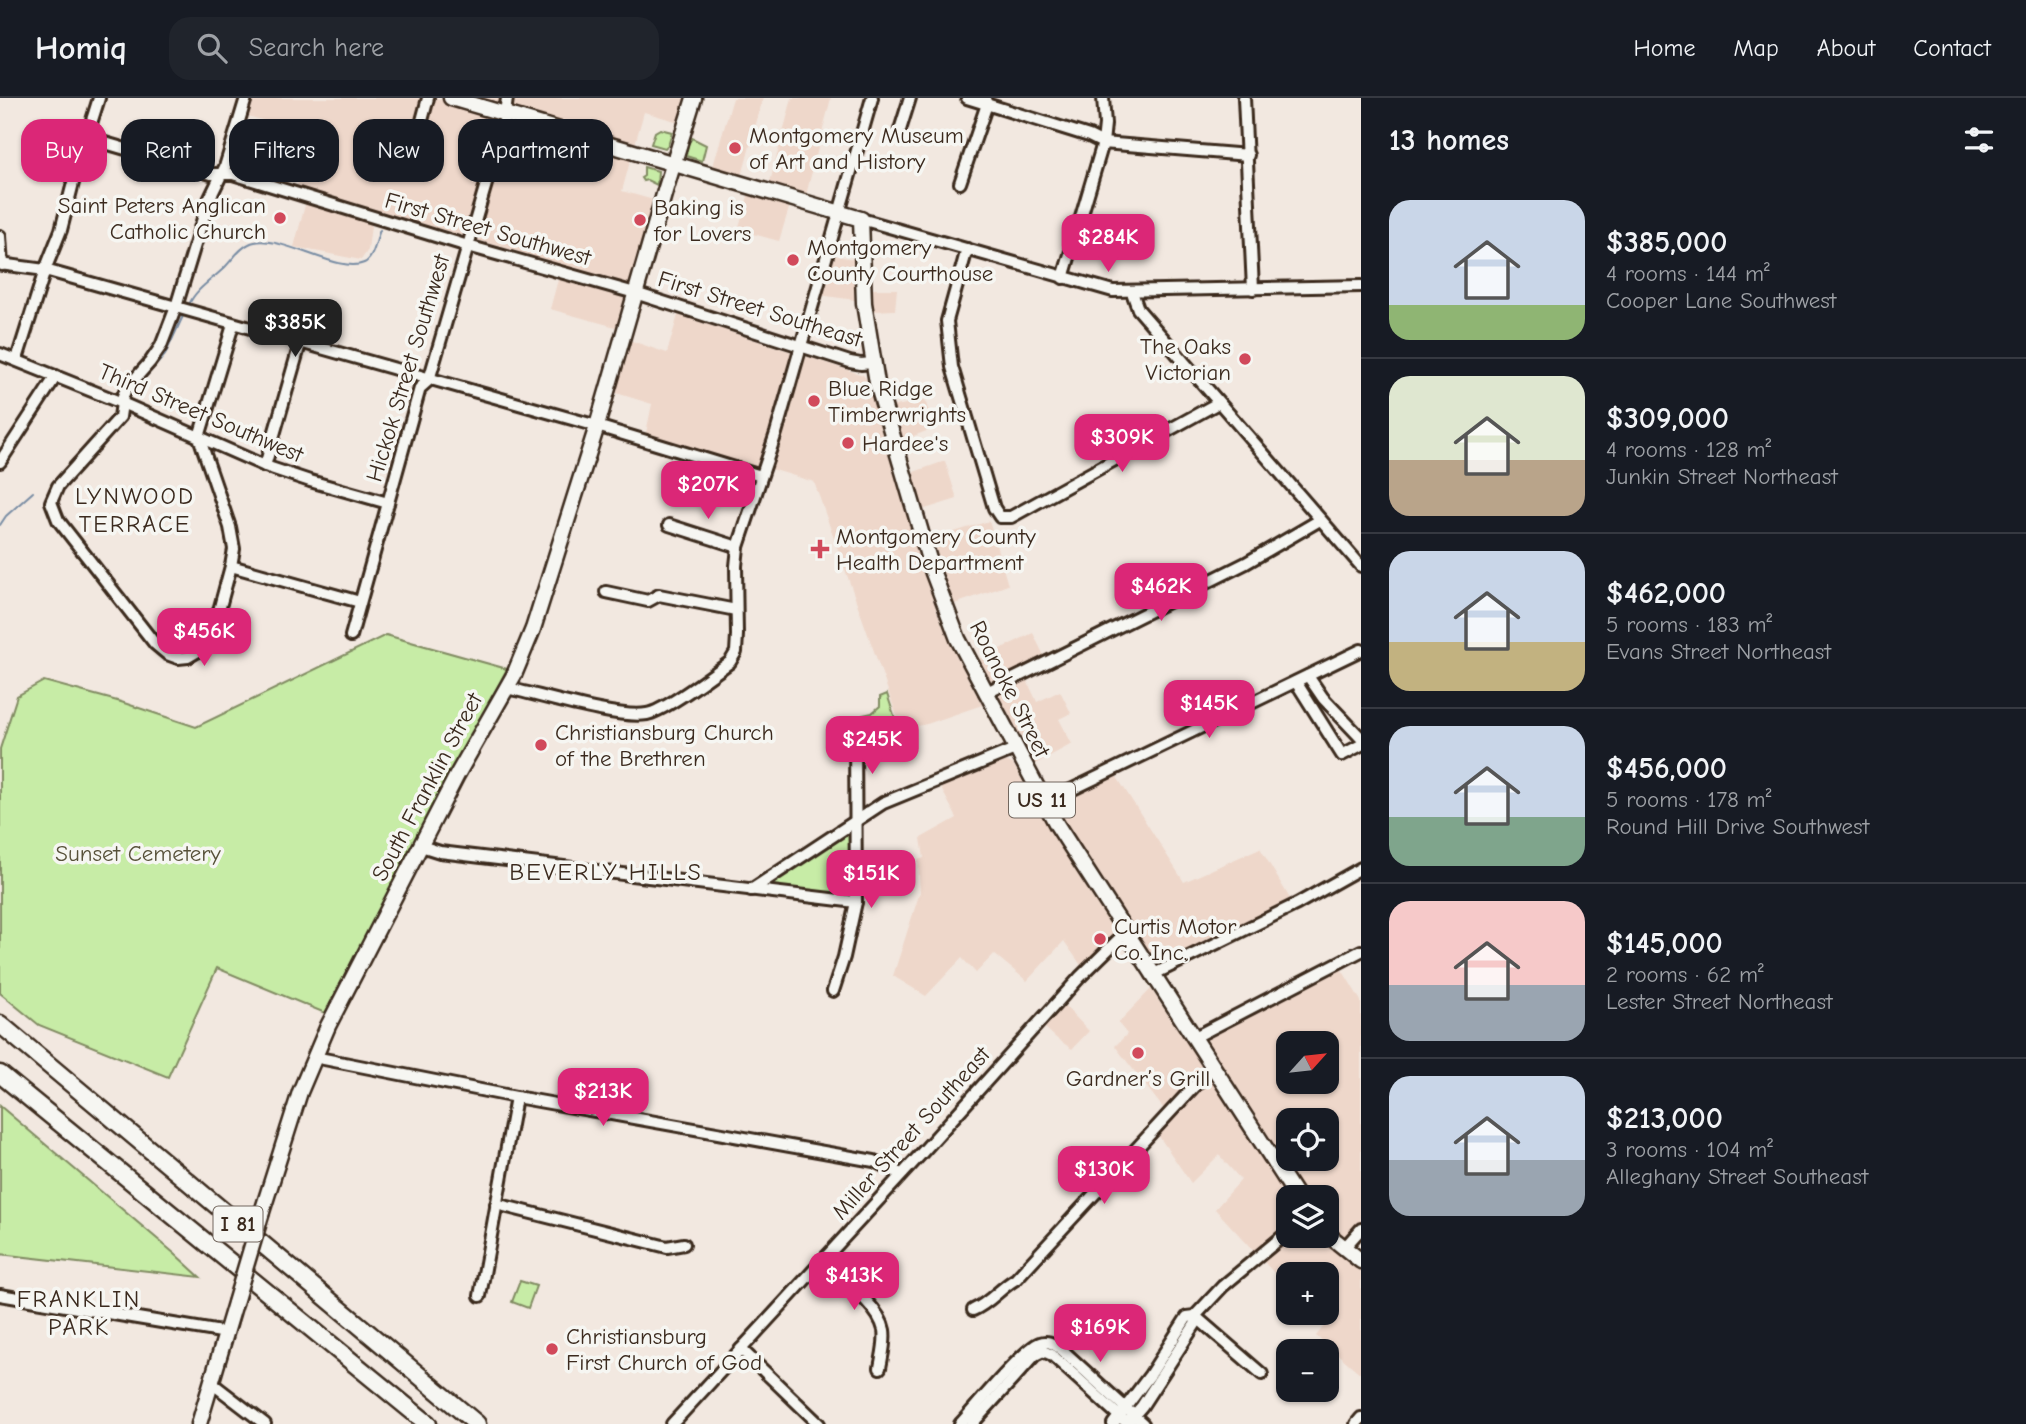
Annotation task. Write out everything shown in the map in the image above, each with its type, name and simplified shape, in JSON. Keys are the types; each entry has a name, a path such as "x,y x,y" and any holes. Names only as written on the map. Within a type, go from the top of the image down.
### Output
{"highway":[{"name":"I 81","path":"0,1024 477,1424"},
{"name":"I 81","path":"0,1074 428,1424"}],"main road":[{"path":"452,98 862,219"},
{"name":"South Franklin Street","path":"199,1424 262,1212 300,1092 314,1057 421,846 507,688 533,629 597,426 694,98"},
{"name":"Roanoke Street","path":"862,219 864,303 872,363 889,429 942,600 961,646 1044,803 1289,1185"},
{"path":"1339,1244 1361,1261"}],"street":[{"path":"93,119 99,98"},
{"path":"240,119 246,98"},
{"path":"422,119 428,98"},
{"name":"Hickok Street Southwest","path":"351,636 420,388 429,380 468,246 507,98"},
{"path":"507,688 624,713 647,714 730,662 736,652 738,547 776,433 872,98"},
{"path":"900,130 909,98"},
{"path":"967,98 986,101 1103,142 1248,155"},
{"path":"1063,278 1103,142 1103,98"},
{"path":"1244,98 1252,289"},
{"path":"960,183 986,101"},
{"name":"First Street Southwest","path":"107,144 211,174 229,174"},
{"path":"229,153 208,202 176,307 160,345 150,362 127,389 120,417 58,486 51,502 58,520 155,644 167,654 178,657 198,653 209,642 234,549 230,527 199,437 233,325"},
{"path":"16,359 61,230 74,182"},
{"name":"First Street Southwest","path":"259,182 468,246 635,293"},
{"path":"862,219 1113,291 1361,286"},
{"path":"0,236 1,264 46,270 597,426 761,477"},
{"path":"967,249 947,321 952,366 994,508 1000,517 1011,517 1218,403"},
{"path":"1132,292 1138,309 1361,566"},
{"name":"First Street Southeast","path":"635,293 860,365 872,363"},
{"path":"265,466 300,344"},
{"name":"Third Street Southwest","path":"0,354 122,403 265,466 388,503"},
{"path":"0,462 56,376"},
{"path":"985,694 1246,563 1320,520"},
{"path":"669,526 738,547"},
{"path":"231,566 360,602"},
{"path":"606,592 648,601 659,595 736,610"},
{"path":"1044,803 1361,650"},
{"path":"1308,676 1323,698 1361,738"},
{"path":"1296,682 1342,755 1361,745"},
{"path":"833,991 844,957 856,902 855,732"},
{"path":"751,890 901,793 1015,750"},
{"path":"421,846 440,852 856,902"},
{"path":"1152,975 1297,904 1361,868"},
{"name":"Miller Street Southeast","path":"672,1424 1080,977 1125,933"},
{"path":"1194,1038 1361,951"},
{"path":"314,1057 516,1097 874,1161 901,1174"},
{"path":"973,1310 1016,1279 1212,1067"},
{"path":"480,1296 516,1097"},
{"path":"496,1204 667,1247 684,1244"},
{"path":"1344,1248 1361,1230"},
{"path":"1125,1419 1187,1317 1195,1316 1205,1302 1276,1242"},
{"path":"822,1261 869,1304 879,1318 884,1330 880,1368"},
{"path":"0,1295 227,1333"},
{"path":"1195,1316 1262,1374"},
{"path":"1042,1347 1125,1419 1143,1424"},
{"path":"960,1424 1022,1357 1042,1347"},
{"path":"972,1424 1042,1347"},
{"path":"741,1349 819,1424"},
{"path":"213,1384 265,1424"},
{"path":"1356,1424 1361,1418"}],"shaded area":[{"path":"251,98 435,98 498,119 458,119 458,182 613,182 613,153 631,158 622,191 657,201 619,328 550,309 562,265 376,210 368,250 361,260 294,247 309,190 297,186 298,182 339,182 339,119 259,119 248,116 253,99"},
{"path":"475,98 687,98 679,122 644,112 635,144 613,138 613,119 548,119 518,110 516,112"},
{"path":"733,98 763,98 743,172 739,175 713,166"},
{"path":"792,98 831,98 806,195 769,186"},
{"path":"749,193 790,205 779,241 738,230"},
{"path":"831,255 854,259 855,300 819,295"},
{"path":"871,289 897,289 895,310 873,311"},
{"path":"678,315 793,354 774,426 758,470 645,438 652,404 613,392 629,340 667,353"},
{"path":"808,357 863,375 869,382 878,420 936,609 953,650 982,705 927,724 898,730 898,719 814,482 768,468 803,358"},
{"path":"925,400 934,428 901,441 891,407"},
{"path":"945,461 957,499 922,510 911,473"},
{"path":"989,521 1008,585 952,605 932,539"},
{"path":"1033,633 1045,658 1022,670 1037,702 1060,691 1071,713 1059,719 1072,744 1033,765 977,660"},
{"path":"1005,761 1013,764 1113,933 1083,968 1064,941 1027,981 994,954 976,973 962,958 926,996 893,976 920,892 918,860 924,858 921,838 957,818 938,783"},
{"path":"1115,774 1184,882 1260,848 1292,902 1164,963 1156,963 1057,809 1060,801"},
{"path":"1341,968 1361,1001 1361,1222 1345,1238 1339,1233 1339,1185 1298,1185 1289,1171 1339,1171 1339,1108 1276,1108 1276,1151 1206,1044 1209,1035"},
{"path":"1151,989 1280,1185 1276,1185 1276,1248 1333,1248 1361,1271 1361,1374 1339,1355 1339,1339 1320,1339 1316,1336 1323,1325 1339,1325 1339,1262 1276,1262 1276,1275 1215,1209 1241,1180 1219,1155 1191,1183 1156,1132 1170,1117 1115,1046 1127,1034 1118,1023"},
{"path":"1062,1003 1089,1031 1072,1049 1042,1025"}],"green space":[{"path":"660,129 672,132 665,148 651,144 655,132"},
{"path":"692,138 706,145 702,161 686,156"},
{"path":"644,167 658,171 657,185 643,181 641,178 644,176"},
{"name":"Sunset Cemetery","path":"386,635 507,669 325,1013 217,968 168,1077 39,1025 0,993 0,749 17,696 44,681 121,702 196,727"},
{"path":"887,694 897,719 897,727 878,726 863,720 863,715 872,713 880,706 880,697"},
{"path":"850,831 853,834 854,888 850,897 767,887"},
{"path":"0,1106 175,1254 200,1277 0,1254"},
{"path":"520,1281 536,1286 528,1308 512,1302"}],"waterway":[{"path":"189,305 199,290 249,244 260,241 274,243 323,259 353,265 367,261 380,230"},
{"path":"143,380 165,355 183,316"},
{"path":"132,391 138,385"},
{"path":"0,525 6,516 33,492"}],"place":[{"name":"Montgomery Museum of Art and History","path":"735,148"},
{"name":"Saint Peters Anglican Catholic Church","path":"280,218"},
{"name":"Baking is for Lovers","path":"640,220"},
{"name":"Montgomery County Courthouse","path":"793,260"},
{"name":"The Oaks Victorian","path":"1245,359"},
{"name":"Blue Ridge Timberwrights","path":"814,401"},
{"name":"Hardee's","path":"848,443"},
{"name":"Montgomery County Health Department","path":"820,549"},
{"name":"Christiansburg Church of the Brethren","path":"541,745"},
{"name":"Curtis Motor Co. Inc.","path":"1100,939"},
{"name":"Gardner’s Grill","path":"1138,1053"},
{"name":"Christiansburg First Church of God","path":"552,1349"}],"district":[{"name":"LYNWOOD TERRACE","path":"135,510"},
{"name":"BEVERLY HILLS","path":"606,872"},
{"name":"FRANKLIN PARK","path":"79,1313"}]}
